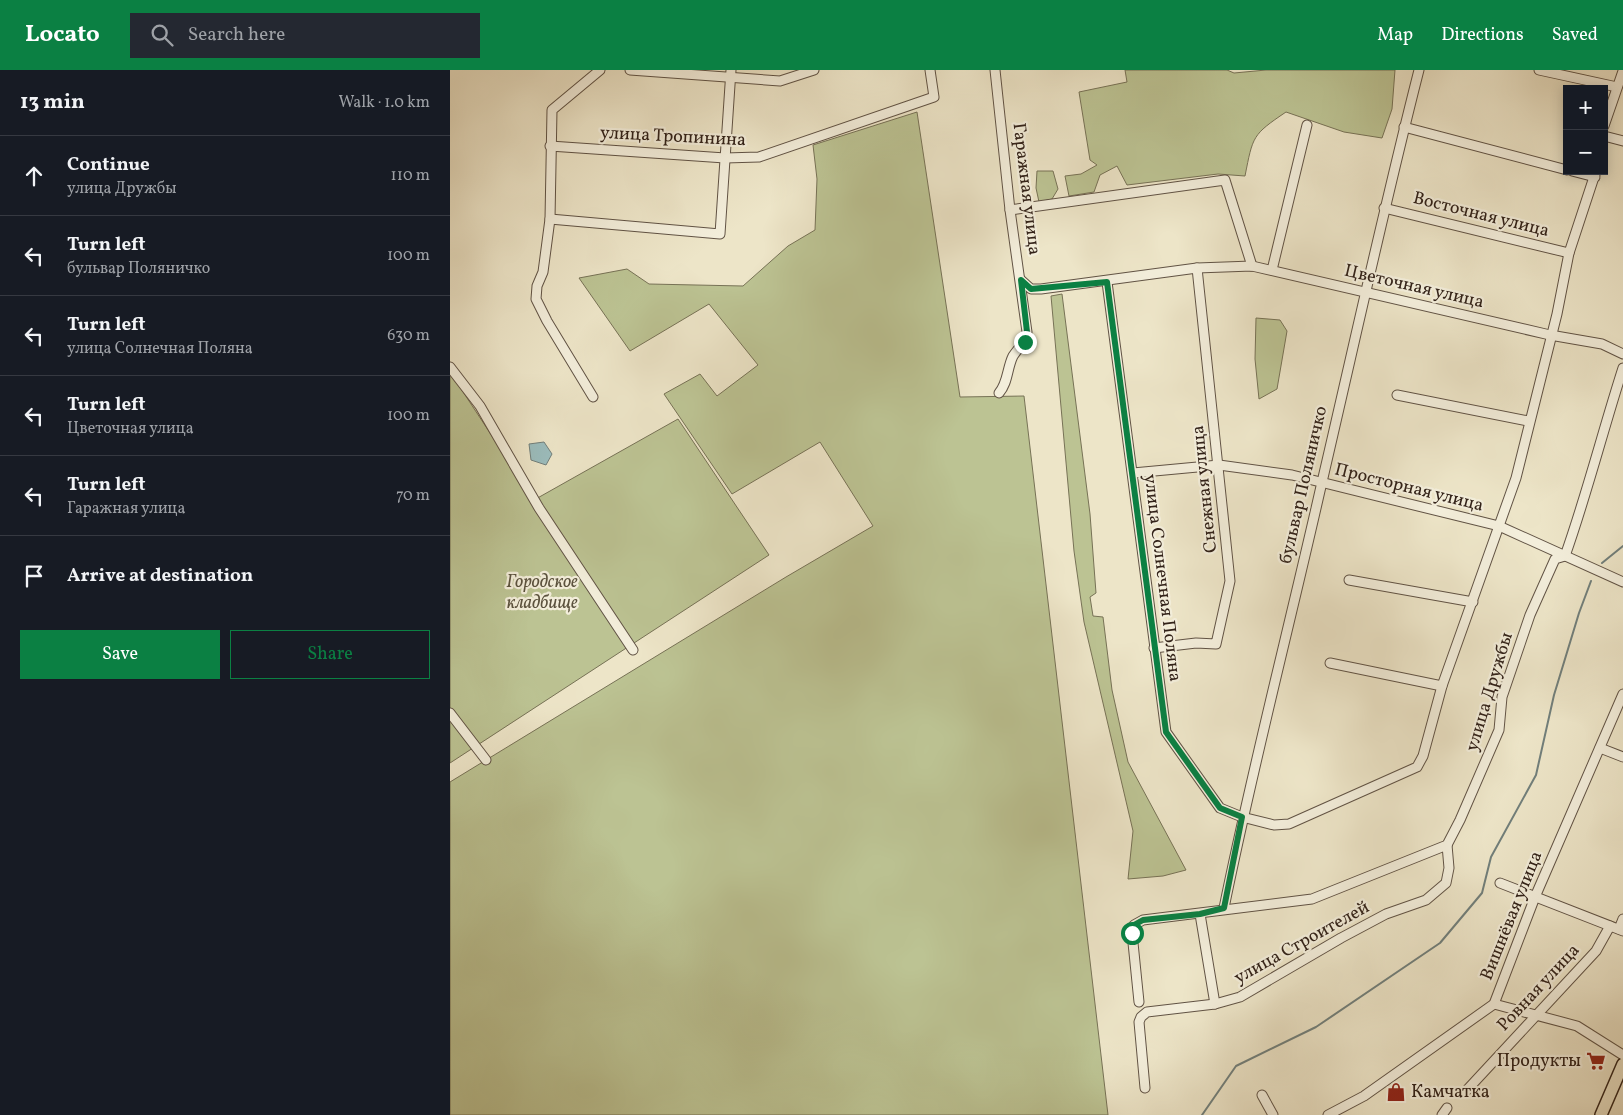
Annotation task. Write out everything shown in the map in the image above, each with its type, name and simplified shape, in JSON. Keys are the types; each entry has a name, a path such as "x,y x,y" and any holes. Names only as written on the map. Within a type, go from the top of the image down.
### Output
{"main road":[{"path":"1601,1115 1623,1064"}],"street":[{"path":"593,397 536,299 537,286 544,272 550,219 552,110 600,70"},
{"path":"630,70 730,74 780,81 814,70"},
{"name":"улица Тропинина","path":"550,146 725,158 759,157 934,97 930,70"},
{"name":"Гаражная улица","path":"996,70 1010,210 1027,332 1025,342 1013,356 1003,388 999,393"},
{"name":"бульвар Поляничко","path":"1224,908 1242,817 1322,483 1384,208 1419,70"},
{"path":"1539,70 1617,88"},
{"path":"1608,114 1623,71"},
{"path":"550,219 720,234 730,74"},
{"path":"1272,270 1307,125"},
{"path":"1404,127 1563,169"},
{"path":"1608,137 1623,141"},
{"name":"Восточная улица","path":"1242,817 1274,825 1289,824 1417,767 1423,756 1442,686 1516,478 1569,253 1595,175"},
{"path":"1010,210 1225,180 1252,266"},
{"name":"Восточная улица","path":"1384,208 1569,253"},
{"name":"Цветочная улица","path":"1021,280 1031,289 1107,282 1197,268 1252,266 1550,335 1602,344 1623,354"},
{"name":"Снежная улица","path":"1154,648 1196,643 1216,644 1230,581 1197,268"},
{"name":"улица Солнечная Поляна","path":"1107,282 1166,732 1220,808 1242,817"},
{"path":"450,366 480,406 539,508 633,650"},
{"name":"улица Дружбы","path":"1447,845 1460,820 1499,730 1502,697 1530,616 1555,559 1564,556 1583,504 1604,427 1623,368"},
{"path":"1397,395 1528,421"},
{"name":"Просторная улица","path":"1133,473 1219,465 1292,475 1499,526 1623,582"},
{"path":"1349,580 1473,602"},
{"path":"1330,663 1442,686"},
{"name":"Вишнёвая улица","path":"1328,1115 1364,1096 1494,1004 1535,897 1623,694"},
{"path":"450,713 486,760"},
{"path":"1600,748 1623,757"},
{"path":"1139,1002 1132,933 1134,925 1143,920 1200,914 1224,908 1312,899 1447,845"},
{"name":"улица Строителей","path":"1145,1088 1139,1022 1141,1016 1147,1012 1215,1004 1240,997 1386,914 1426,900 1446,883 1449,868 1447,845"},
{"path":"1500,883 1617,929"},
{"path":"1200,914 1215,1004"},
{"name":"Ровная улица","path":"1466,1091 1617,929 1623,919"},
{"path":"1494,1004 1577,1026 1623,1055"},
{"path":"1262,1095 1273,1115"}],"green space":[{"path":"1125,70 1227,70 1234,73 1266,70 1395,70 1392,109 1382,138 1344,132 1286,112 1266,126 1256,138 1250,152 1245,176 1218,174 1127,185 1117,166 1100,175 1094,192 1069,196 1065,176 1081,174 1097,165 1090,160 1079,92 1127,82"},
{"path":"917,112 960,397 1024,396 1108,1115 450,1115 450,782 873,526 820,442 732,494 664,394 700,374 717,396 758,365 709,304 630,351 579,278 627,269 649,284 743,286 788,246 815,230 817,179 813,145"},
{"path":"1037,171 1053,171 1058,189 1052,199 1039,202 1036,188"},
{"path":"1062,294 1090,514 1096,593 1090,597 1093,616 1103,617 1112,690 1128,762 1186,870 1163,876 1128,879 1133,831 1084,622 1074,551 1051,296"},
{"path":"1256,318 1280,320 1287,331 1277,389 1259,399 1255,359"},
{"name":"Городское кладбище","path":"450,372 534,500 678,419 769,555 450,763"}],"water":[{"path":"544,442 552,454 546,465 531,460 529,444"}],"waterway":[{"path":"1602,563 1623,546"},
{"path":"1202,1115 1236,1066 1316,1027 1440,943 1482,893 1491,857 1536,775 1554,695 1579,613 1591,581"}],"place":[{"name":"Продукты","path":"1596,1061"},
{"name":"Камчатка","path":"1396,1092"}],"route":[{"path":"1025,342 1027,332 1021,280 1031,289 1107,282 1166,732 1220,808 1242,817 1224,908 1200,914 1143,920 1134,925 1132,933"}]}
